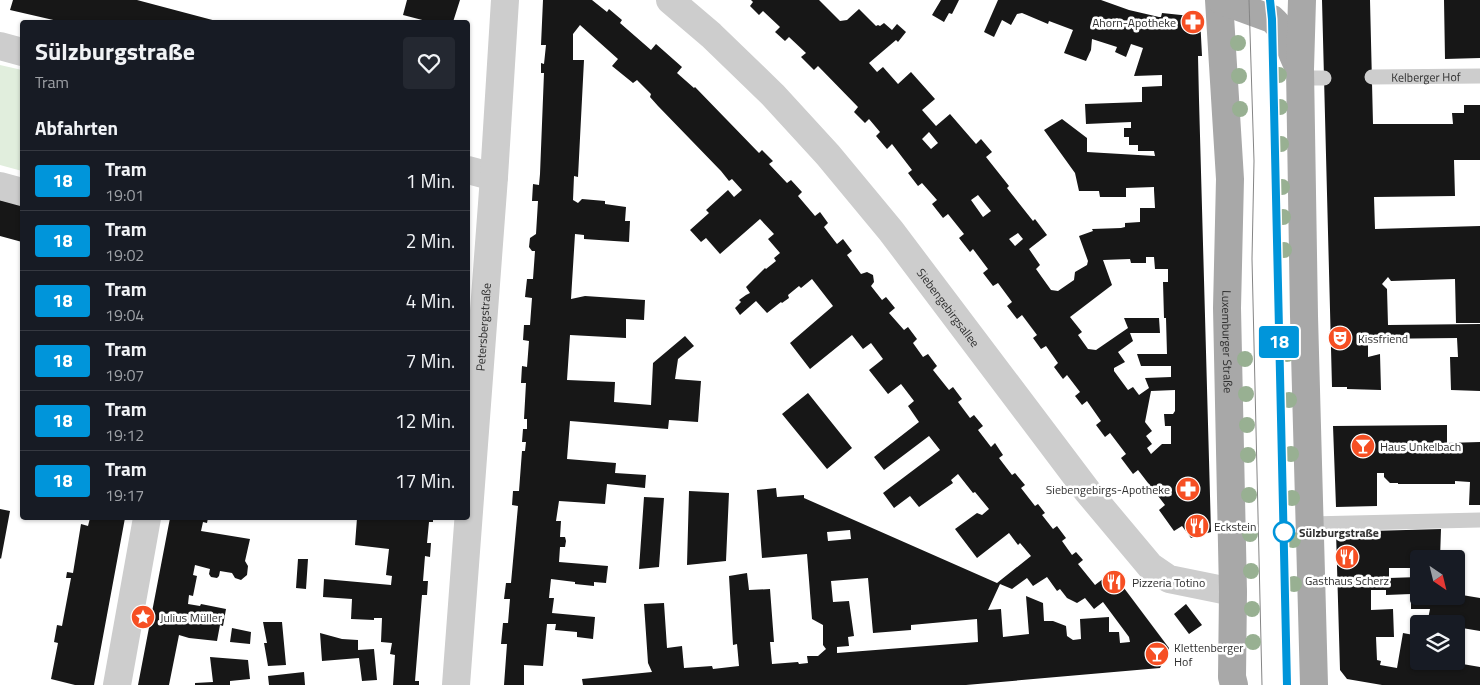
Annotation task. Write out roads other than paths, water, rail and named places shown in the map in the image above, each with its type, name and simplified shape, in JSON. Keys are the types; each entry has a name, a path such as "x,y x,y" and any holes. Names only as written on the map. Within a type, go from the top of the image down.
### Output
{"main road":[{"path":"1220,0 1272,19 1286,35 1291,53 1308,75"},
{"name":"Luxemburger Straße","path":"1220,0 1230,179 1227,308 1233,592 1232,677 1234,685"},
{"path":"1302,0 1308,75 1304,316 1314,685"}],"street":[{"name":"Petersbergstraße","path":"470,498 494,177 504,0"},
{"name":"Siebengebirgsallee","path":"670,0 773,95 828,155 902,246 1088,492 1150,566 1169,579 1233,592"},
{"path":"0,46 20,51"},
{"path":"470,171 494,177"},
{"path":"0,186 20,191"},
{"path":"117,685 147,520"},
{"name":"Petersbergstraße","path":"456,685 468,520"}],"lane":[{"name":"Kelberger Hof","path":"1372,77 1480,76"},
{"path":"1310,524 1480,520"}],"tram line":[{"path":"1249,0 1254,161 1252,259 1262,685"},
{"path":"1270,0 1272,19 1287,685"},
{"name":"18","path":"1270,0 1272,19 1287,685"}],"place":[{"name":"Ahorn-Apotheke","path":"1193,22"},
{"name":"Kissfriend","path":"1340,338"},
{"name":"Haus Unkelbach","path":"1363,446"},
{"name":"Siebengebirgs-Apotheke","path":"1188,489"},
{"name":"Eckstein","path":"1197,526"},
{"name":"Sülzburgstraße","path":"1284,532"},
{"name":"Gasthaus Scherz","path":"1347,557"},
{"name":"Pizzeria Totino","path":"1114,582"},
{"name":"Julius Müller","path":"143,617"},
{"name":"Klettenberger Hof","path":"1157,654"}]}
